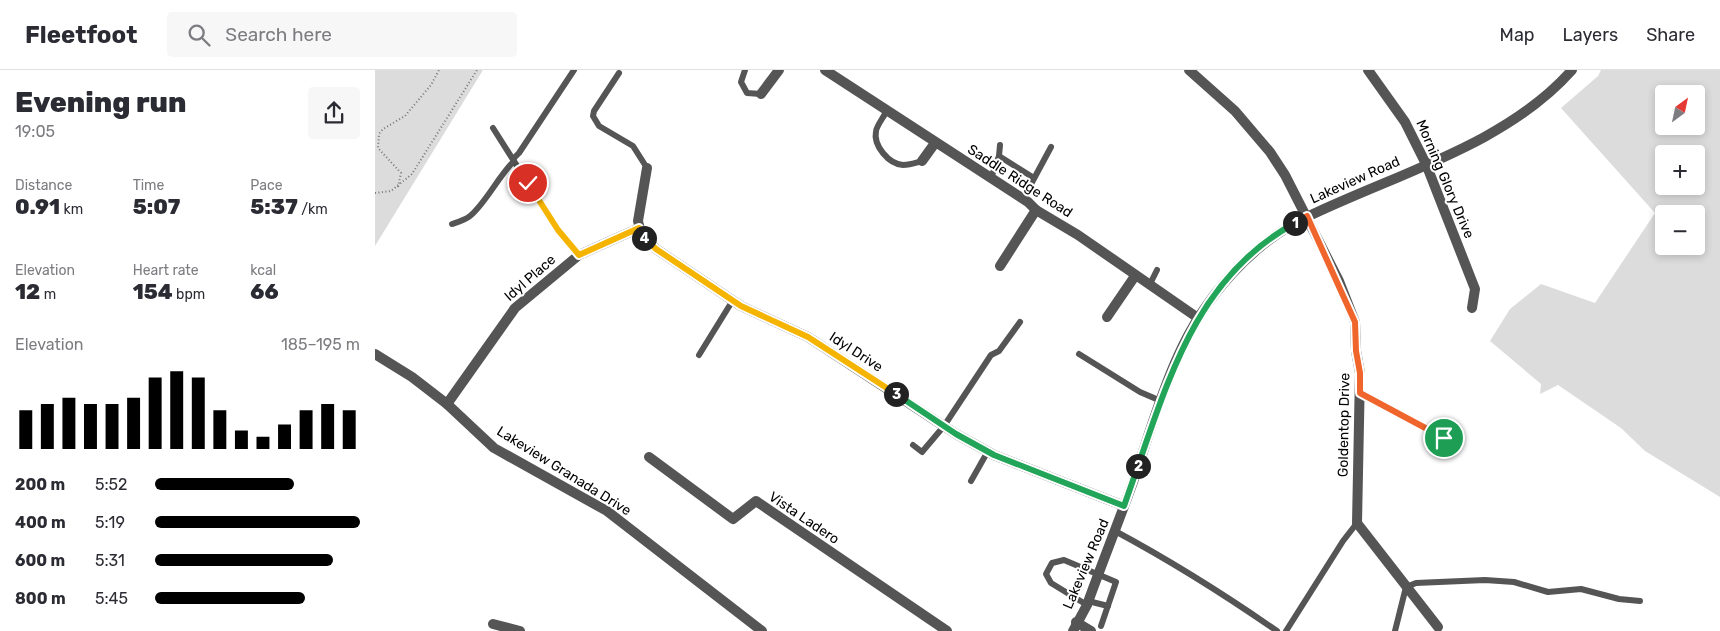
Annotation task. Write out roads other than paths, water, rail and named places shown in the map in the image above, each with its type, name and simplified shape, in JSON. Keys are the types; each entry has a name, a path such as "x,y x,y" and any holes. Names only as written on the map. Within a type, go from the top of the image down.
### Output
{"street":[{"path":"761,94 779,70"},
{"name":"Saddle Ridge Road","path":"825,70 1023,199 1036,210 1078,235 1149,286 1198,318"},
{"name":"Goldentop Drive","path":"1189,70 1235,111 1270,152 1307,216 1355,322 1356,351 1360,373 1357,523"},
{"name":"Morning Glory Drive","path":"1368,70 1405,122 1426,164 1475,289 1472,308"},
{"name":"Lakeview Road","path":"1074,626 1088,603 1177,356 1198,318 1241,265 1276,234 1307,216 1480,139 1522,113 1562,82 1572,70"},
{"path":"922,161 935,143"},
{"path":"639,228 638,213 647,168"},
{"path":"1000,266 1036,210"},
{"name":"Idyl Place","path":"447,404 515,308 579,255 639,228"},
{"name":"Idyl Drive","path":"639,228 645,239 656,249 733,300 808,337 944,426 988,451 1124,506"},
{"path":"1107,317 1135,276"},
{"name":"Lakeview Granada Drive","path":"375,354 412,377 447,404 495,448 607,511 762,631"},
{"name":"Vista Ladero","path":"649,457 733,519 756,501 947,631"},
{"path":"1357,523 1438,627"},
{"path":"493,624 520,631"},
{"path":"1074,626 1091,631"}],"lane":[{"path":"452,224 469,217 475,211 501,174 519,153 574,70"},
{"path":"745,70 741,82 747,93 761,94"},
{"path":"619,73 594,111 593,116 599,126 633,146 647,168"},
{"path":"887,110 876,132 877,144 887,158 900,165 913,165 922,161"},
{"path":"493,128 548,215 579,255"},
{"path":"991,178 999,156 1000,145"},
{"path":"1023,199 1051,148"},
{"path":"999,156 1034,178"},
{"path":"1149,286 1157,270"},
{"path":"699,355 733,300"},
{"path":"913,445 921,452 944,426 991,355 999,351 1020,322"},
{"path":"1079,354 1139,392 1161,401"},
{"path":"1360,393 1444,438"},
{"path":"971,481 988,451"},
{"path":"1286,631 1343,541 1357,523"},
{"path":"1115,531 1197,579 1277,631"},
{"path":"1101,626 1108,606 1116,582 1064,560 1052,563 1046,574 1051,583 1088,603 1108,606"},
{"path":"1395,631 1407,587 1435,581 1485,580 1515,582 1549,592 1581,589 1619,599 1639,601"}]}
